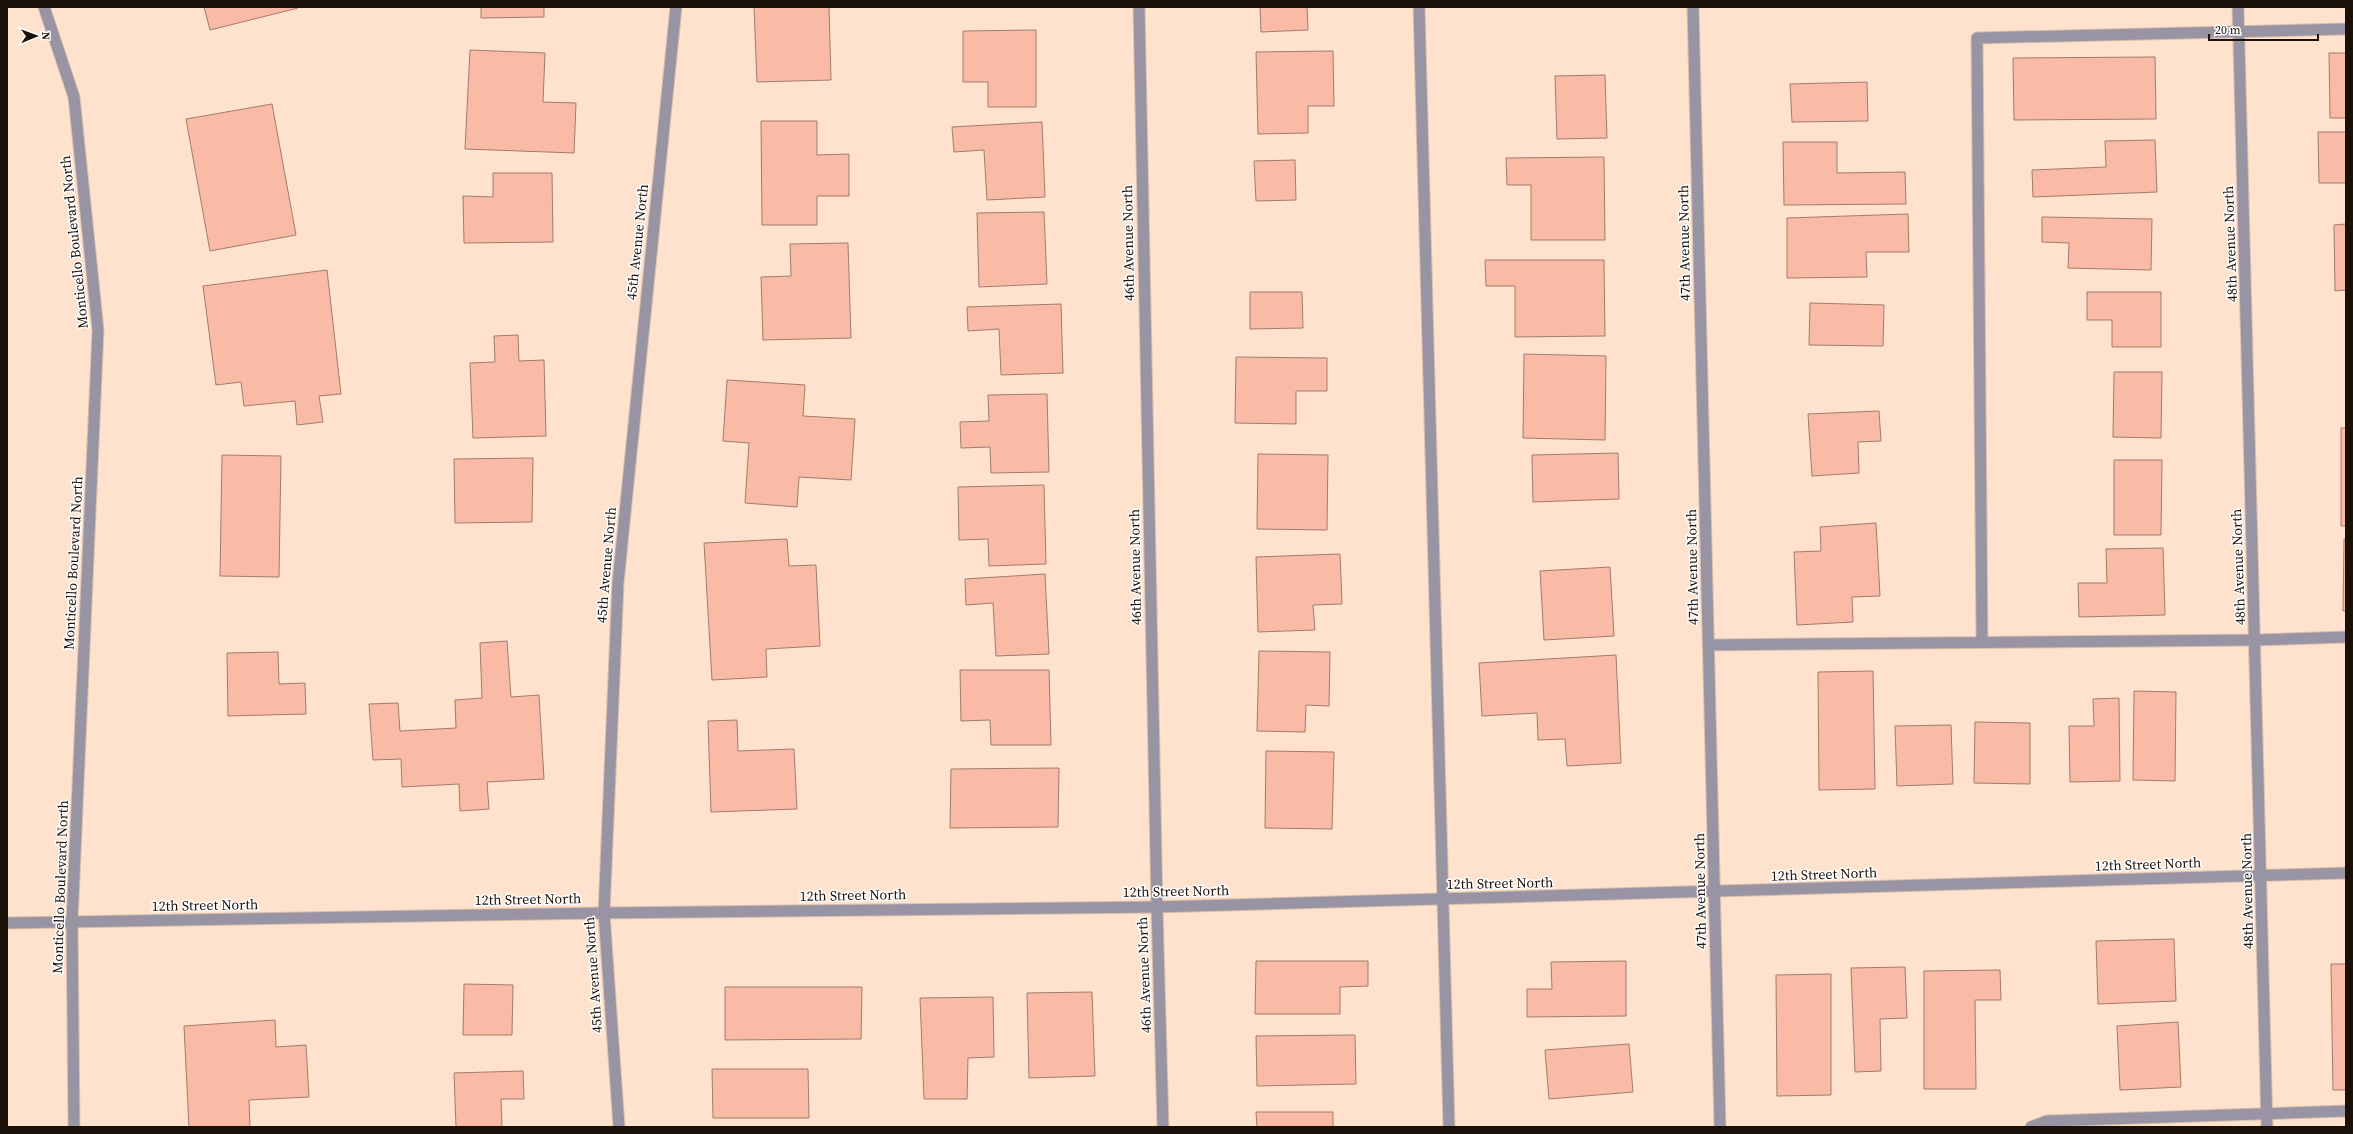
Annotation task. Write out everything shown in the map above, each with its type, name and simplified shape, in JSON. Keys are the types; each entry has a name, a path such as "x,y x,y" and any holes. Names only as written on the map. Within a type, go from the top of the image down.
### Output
{"street":[{"name":"Monticello Boulevard North","path":"44,7 74,97 98,330 72,922 74,1127"},
{"name":"45th Avenue North","path":"619,1127 604,913 618,583 676,7"},
{"name":"46th Avenue North","path":"1139,7 1157,907 1163,1127"},
{"path":"1419,7 1449,1127"},
{"name":"47th Avenue North","path":"1693,7 1716,892 1720,1127"},
{"name":"48th Avenue North","path":"2238,7 2262,875 2267,1127"},
{"path":"1982,642 1977,38 2346,29"},
{"path":"1709,645 2255,640 2346,637"},
{"name":"12th Street North","path":"7,923 604,913 1157,907 2346,873"},
{"path":"2031,1127 2047,1121 2346,1111"}],"building":[{"path":"204,7 298,7 298,8 210,30"},
{"path":"481,7 544,7 544,17 481,18"},
{"path":"754,7 829,7 831,80 757,82"},
{"path":"1260,7 1307,7 1308,30 1261,32"},
{"path":"1036,30 1036,107 988,107 988,82 963,82 963,31"},
{"path":"470,50 545,53 543,102 576,103 574,153 465,149"},
{"path":"1333,51 1334,106 1308,106 1308,133 1258,134 1256,52"},
{"path":"2329,53 2346,53 2346,118 2330,118"},
{"path":"2155,57 2156,119 2014,120 2013,58"},
{"path":"1605,75 1607,138 1557,139 1555,76"},
{"path":"1867,82 1868,121 1792,122 1790,84"},
{"path":"272,104 296,235 210,251 186,119"},
{"path":"761,121 817,121 817,155 849,154 849,196 817,196 817,225 762,225"},
{"path":"1042,122 1045,197 987,200 984,150 954,152 952,127"},
{"path":"2318,132 2346,132 2346,183 2319,183"},
{"path":"2155,140 2157,192 2033,197 2032,170 2106,167 2105,141"},
{"path":"1783,142 1837,142 1837,173 1905,172 1906,204 1784,205"},
{"path":"1604,157 1605,240 1531,240 1531,185 1507,185 1506,158"},
{"path":"1295,160 1296,200 1256,201 1254,161"},
{"path":"493,173 552,173 553,242 464,243 463,196 493,197"},
{"path":"1044,212 1047,284 979,287 977,213"},
{"path":"1908,214 1909,252 1866,252 1867,277 1787,278 1787,218"},
{"path":"2042,217 2152,219 2151,270 2068,268 2069,243 2042,242"},
{"path":"2346,224 2346,290 2335,291 2334,225"},
{"path":"848,243 851,338 763,340 761,277 791,276 790,244"},
{"path":"1485,260 1604,260 1605,336 1515,337 1515,286 1486,286"},
{"path":"327,270 341,394 319,396 323,422 297,425 295,401 244,406 241,382 216,385 203,286"},
{"path":"1250,292 1302,292 1303,328 1250,329"},
{"path":"2087,292 2161,292 2161,347 2112,347 2112,320 2087,320"},
{"path":"1810,303 1884,305 1883,346 1809,345"},
{"path":"1061,304 1063,373 1001,375 999,329 968,331 967,307"},
{"path":"518,335 519,361 544,360 546,436 473,438 470,363 495,362 494,336"},
{"path":"1524,354 1606,356 1605,440 1523,438"},
{"path":"1236,357 1327,358 1327,391 1296,391 1296,424 1235,423"},
{"path":"2114,372 2162,372 2161,438 2113,437"},
{"path":"727,380 805,385 803,416 855,419 851,480 799,477 797,507 745,503 749,443 723,441"},
{"path":"1047,394 1049,472 991,473 990,447 961,448 960,422 989,421 988,395"},
{"path":"1879,411 1881,441 1858,442 1859,473 1812,476 1808,414"},
{"path":"2341,428 2346,428 2346,526 2341,526"},
{"path":"1618,453 1619,499 1533,502 1532,455"},
{"path":"1258,454 1328,455 1327,530 1257,529"},
{"path":"222,455 281,456 279,577 220,576"},
{"path":"533,458 532,522 455,523 454,459"},
{"path":"2114,460 2162,460 2161,535 2114,535"},
{"path":"1044,485 1046,564 989,566 988,539 959,540 958,487"},
{"path":"1876,523 1880,596 1852,597 1853,622 1797,625 1794,552 1821,551 1820,527"},
{"path":"787,539 789,566 816,565 820,646 766,649 767,677 712,680 704,543"},
{"path":"2344,539 2346,539 2346,611 2343,611"},
{"path":"2163,548 2165,615 2079,617 2078,583 2107,583 2106,549"},
{"path":"1340,554 1342,604 1313,605 1315,630 1258,632 1256,557"},
{"path":"1610,567 1614,636 1544,640 1540,571"},
{"path":"1045,574 1049,654 996,656 993,603 966,605 965,579"},
{"path":"507,641 511,697 539,695 544,779 487,782 489,809 460,811 459,784 402,787 401,759 373,760 369,704 398,703 400,731 456,728 455,700 482,698 480,643"},
{"path":"1259,651 1330,652 1329,706 1306,705 1305,732 1257,731"},
{"path":"278,652 279,684 305,683 306,714 228,716 227,653"},
{"path":"1616,655 1621,763 1567,766 1565,739 1538,740 1537,713 1482,716 1479,663"},
{"path":"960,670 1049,670 1051,745 991,745 990,720 961,721"},
{"path":"1873,671 1875,789 1819,790 1818,672"},
{"path":"2134,691 2176,692 2175,781 2133,780"},
{"path":"2119,698 2120,781 2070,782 2069,726 2094,726 2093,699"},
{"path":"737,720 738,751 794,749 797,809 711,812 708,721"},
{"path":"1975,722 2030,723 2030,784 1974,783"},
{"path":"1951,725 1953,784 1897,786 1895,726"},
{"path":"1266,751 1334,752 1332,829 1265,828"},
{"path":"1059,768 1058,827 950,828 951,769"},
{"path":"2174,939 2176,1001 2098,1004 2096,941"},
{"path":"1256,961 1368,961 1368,986 1340,987 1340,1014 1255,1014"},
{"path":"1626,961 1626,1016 1527,1017 1527,989 1552,989 1551,962"},
{"path":"2331,964 2346,964 2346,1090 2333,1090"},
{"path":"1905,967 1907,1018 1880,1019 1881,1071 1855,1072 1851,968"},
{"path":"2000,970 2001,1000 1975,1000 1976,1089 1924,1089 1924,971"},
{"path":"1831,974 1831,1095 1777,1096 1776,975"},
{"path":"464,984 513,985 512,1035 463,1035"},
{"path":"725,987 862,987 861,1039 725,1040"},
{"path":"1092,992 1095,1076 1029,1078 1027,993"},
{"path":"993,997 994,1057 968,1058 967,1099 924,1099 920,998"},
{"path":"275,1020 276,1047 306,1045 309,1097 249,1100 250,1127 189,1127 184,1026"},
{"path":"2178,1022 2181,1087 2120,1090 2117,1026"},
{"path":"1355,1035 1356,1084 1257,1086 1256,1036"},
{"path":"1629,1044 1633,1092 1549,1099 1545,1050"},
{"path":"712,1069 808,1069 809,1118 713,1118"},
{"path":"523,1071 524,1099 501,1099 502,1127 456,1127 454,1073"},
{"path":"1256,1112 1333,1112 1333,1127 1257,1127"}]}
